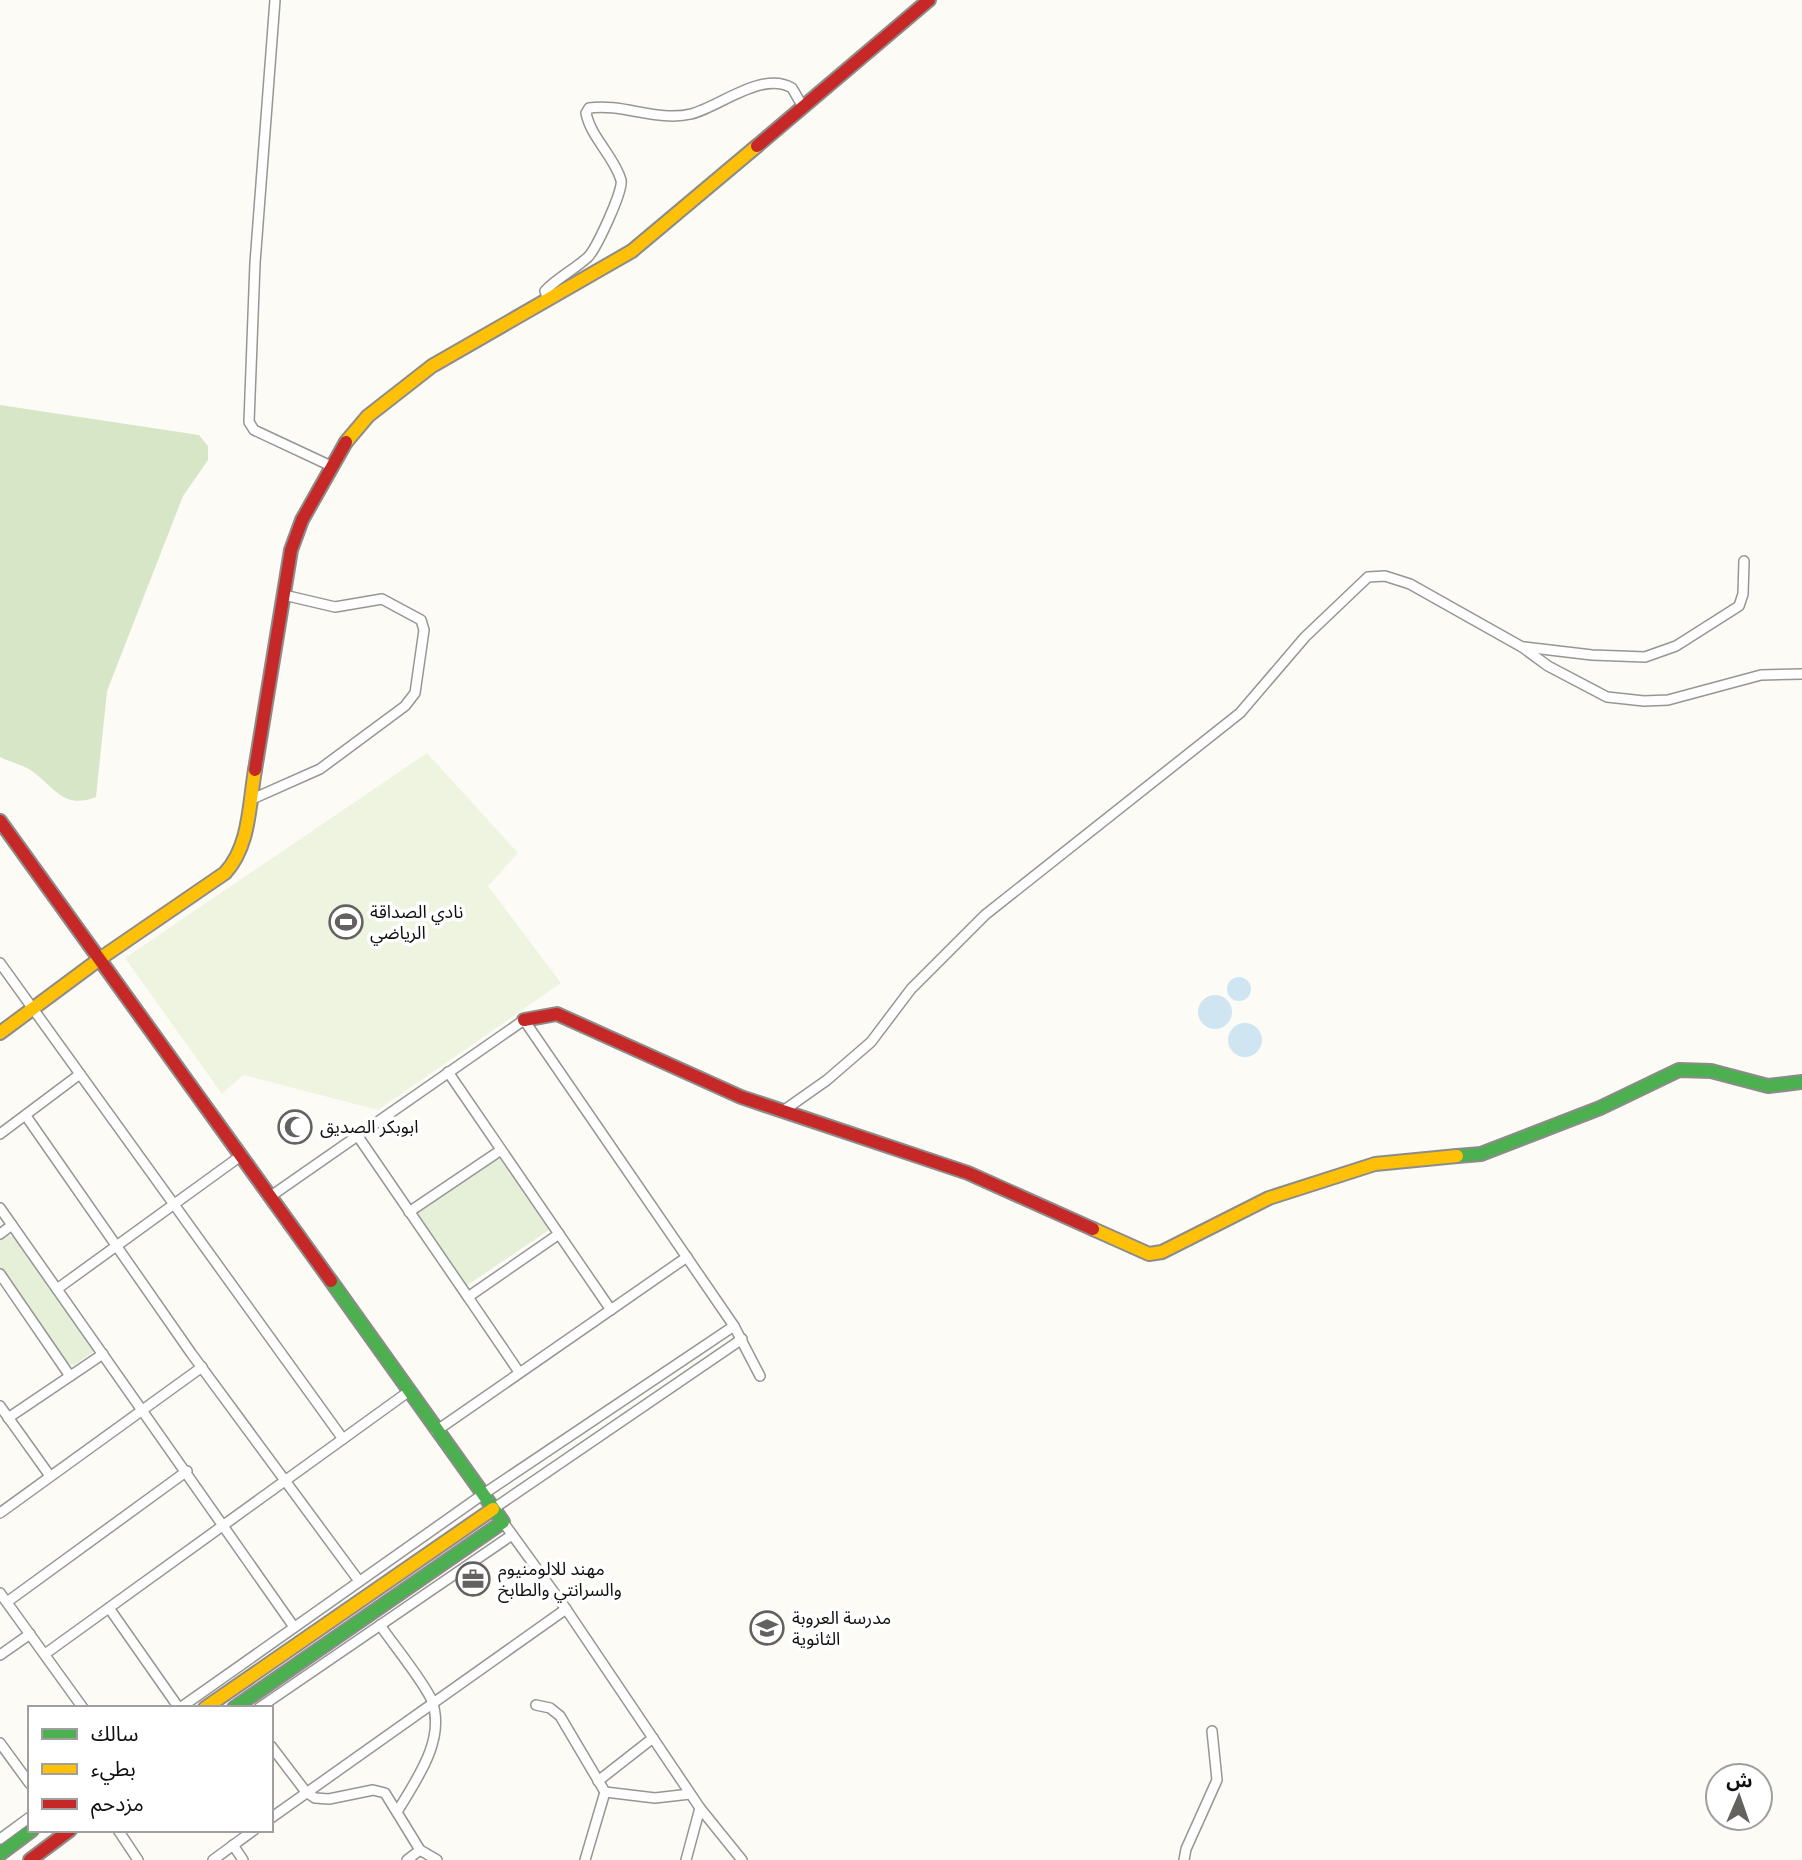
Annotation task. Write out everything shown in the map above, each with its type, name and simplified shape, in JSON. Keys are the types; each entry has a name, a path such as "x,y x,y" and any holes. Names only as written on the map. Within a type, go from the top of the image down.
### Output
{"street":[{"path":"275,0 255,263 249,422 254,430 331,466"},
{"path":"0,1033 101,958 225,873 236,861 243,844 290,550 331,466 368,416 400,388 463,347 632,251 929,0"},
{"path":"548,300 545,291 549,286 592,250 606,218 618,203 622,190 617,172 589,124 586,113 589,108 692,114 745,90 776,83 792,88 803,107"},
{"path":"1522,647 1619,657 1645,657 1666,652 1739,606 1743,594 1744,561"},
{"path":"783,1111 827,1080 871,1042 911,989 985,915 1240,713 1305,637 1363,580 1385,576 1410,584 1607,697 1668,700 1761,676 1802,674"},
{"path":"250,800 320,769 405,706 415,693 424,625 421,620 382,599 335,607 284,594"},
{"path":"0,821 101,958 408,1392 566,1609 690,1794 741,1860"},
{"path":"0,963 343,1439"},
{"path":"271,1196 524,1020 557,1014 741,1097 957,1169 1149,1254 1172,1247 1269,1198 1360,1167 1481,1154 1600,1108 1679,1070 1711,1071 1768,1086 1802,1082"},
{"path":"524,1020 734,1326 760,1376"},
{"path":"448,1072 611,1310"},
{"path":"0,1134 80,1074"},
{"path":"26,1116 202,1367 359,1581"},
{"path":"357,1135 519,1372"},
{"path":"409,1212 501,1150"},
{"path":"57,1289 242,1155"},
{"path":"0,1208 294,1627"},
{"path":"0,1234 12,1225"},
{"path":"468,1297 559,1234"},
{"path":"436,1431 687,1258"},
{"path":"0,1274 70,1376"},
{"path":"182,1706 482,1494 734,1326"},
{"path":"208,1706 742,1339"},
{"path":"8,1418 103,1354"},
{"path":"0,1513 202,1367"},
{"path":"45,1654 408,1392"},
{"path":"0,1406 50,1476"},
{"path":"6,1602 187,1471"},
{"path":"224,1677 240,1706 503,1522"},
{"path":"262,1706 512,1535"},
{"path":"0,1593 82,1706"},
{"path":"109,1608 178,1706"},
{"path":"273,1817 432,1701 566,1609"},
{"path":"380,1625 432,1701 435,1726 431,1750 397,1812"},
{"path":"0,1655 30,1634"},
{"path":"536,1705 550,1708 560,1716 604,1792 585,1860"},
{"path":"1184,1860 1186,1849 1217,1780 1212,1731"},
{"path":"598,1781 653,1738"},
{"path":"0,1743 28,1781"},
{"path":"273,1748 306,1792 321,1800 380,1791 390,1798 420,1850 436,1860"},
{"path":"604,1792 655,1798 690,1794"},
{"path":"686,1860 700,1808"},
{"path":"0,1839 28,1818"},
{"path":"0,1854 29,1832"},
{"path":"30,1860 67,1832"},
{"path":"119,1832 138,1860"},
{"path":"213,1860 251,1832"},
{"path":"233,1845 243,1860"},
{"path":"407,1860 420,1850"}],"green space":[{"path":"0,405 199,435 208,446 208,460 183,496 107,691 96,797 85,800 67,799 32,771 0,757"},
{"name":"نادي الصداقة الرياضي","path":"427,753 518,853 488,886 561,983 378,1110 243,1075 222,1094 125,958"},
{"path":"498,1156 549,1230 466,1286 416,1213"},
{"path":"4,1233 17,1239 93,1346 93,1352 74,1365 67,1363 0,1269 0,1236"}],"water":[{"path":"1239,977 1247,981 1251,989 1247,997 1239,1001 1231,997 1227,989 1231,981"},
{"path":"1215,995 1227,1000 1232,1012 1227,1024 1215,1029 1203,1024 1198,1012 1203,1000"},
{"path":"1245,1023 1257,1028 1262,1040 1257,1052 1245,1057 1233,1052 1228,1040 1233,1028"}],"traffic: fast":[{"path":"1457,1156 1481,1154 1600,1108 1679,1070 1711,1071 1768,1086 1802,1082"},
{"path":"237,1706 503,1522 331,1281"},
{"path":"0,1854 29,1832"}],"traffic: slow":[{"path":"346,442 368,416 432,366 632,251 757,146"},
{"path":"0,1033 101,958 225,873 244,838 255,770"},
{"path":"1093,1229 1149,1254 1162,1252 1269,1198 1375,1164 1457,1156"},
{"path":"208,1706 493,1509"}],"traffic: jam":[{"path":"757,146 929,0"},
{"path":"255,770 291,550 302,520 346,442"},
{"path":"0,821 331,1281"},
{"path":"524,1020 557,1014 741,1097 968,1173 1093,1229"},
{"path":"30,1860 67,1832"}],"place":[{"name":"نادي الصداقة الرياضي","path":"346,922"},
{"name":"ابوبكر الصديق","path":"295,1127"},
{"name":"مهند للالومنيوم والسرانتي والطابخ","path":"473,1579"},
{"name":"مدرسة العروبة الثانوية","path":"767,1628"}]}
